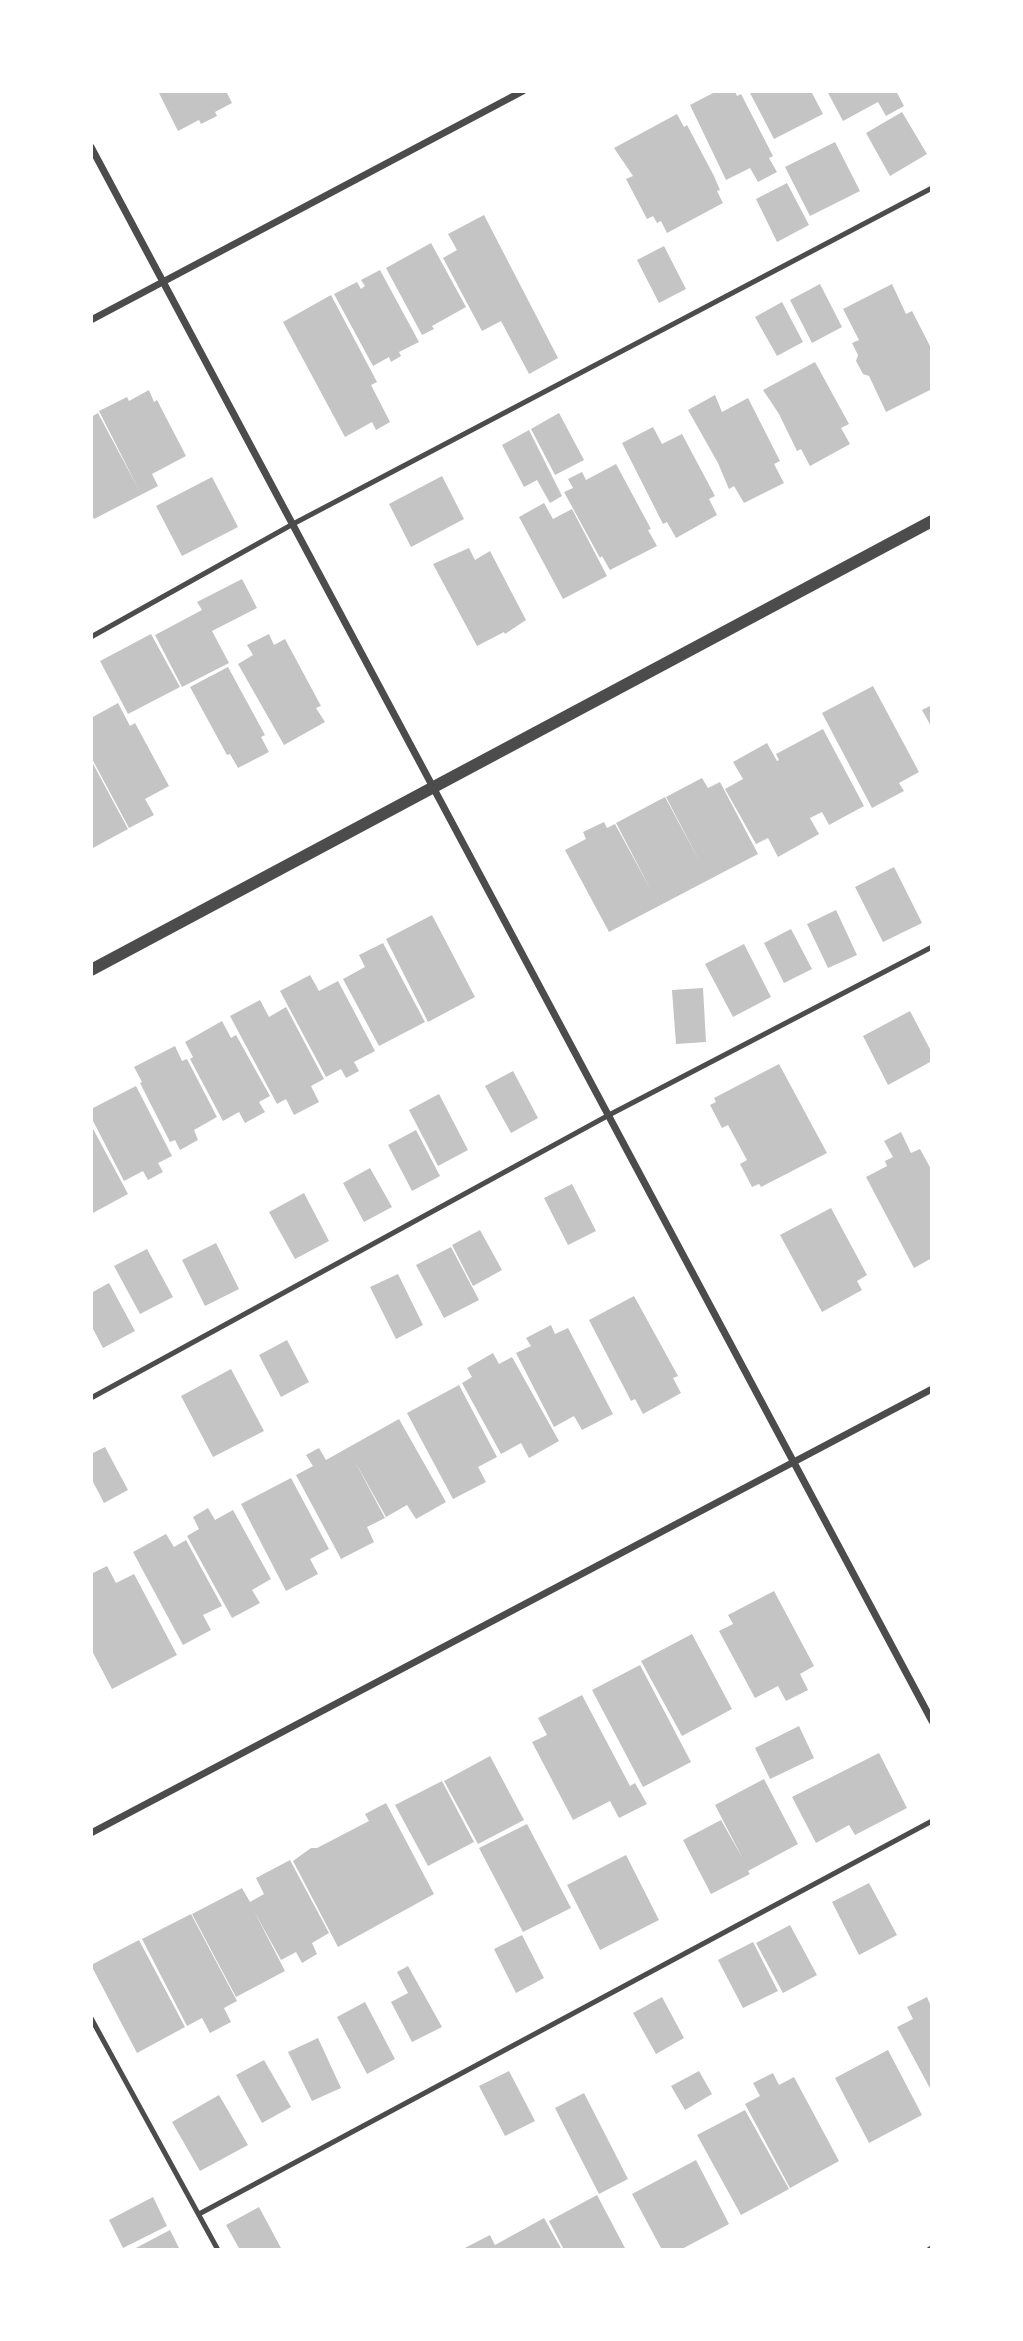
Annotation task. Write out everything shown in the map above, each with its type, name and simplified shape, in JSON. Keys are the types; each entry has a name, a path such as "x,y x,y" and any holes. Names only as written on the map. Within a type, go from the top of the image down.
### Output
{"street":[{"path":"91,320 523,91"},
{"path":"91,147 932,1721"},
{"path":"91,970 932,521"},
{"path":"91,1833 932,1389"}],"lane":[{"path":"91,637 293,524 932,188"},
{"path":"91,1398 609,1115 932,947"},
{"path":"199,2214 932,1821"},
{"path":"91,2018 218,2250"}],"building":[{"path":"158,91 226,91 232,103 215,112 217,116 201,124 199,120 178,131"},
{"path":"717,91 735,91 737,96 741,94 773,156 769,158 777,172 758,182 750,168 726,180 690,105"},
{"path":"749,91 811,91 823,114 774,139"},
{"path":"827,91 896,91 904,106 886,116 878,102 843,121"},
{"path":"902,112 927,154 890,176 866,133"},
{"path":"677,114 684,127 687,125 714,176 723,203 667,233 661,221 657,223 653,216 647,219 626,179 633,176 614,148"},
{"path":"835,142 860,191 810,216 785,167"},
{"path":"787,183 809,225 777,242 756,199"},
{"path":"484,215 558,358 529,374 501,321 482,331 443,258 457,250 448,234"},
{"path":"431,243 466,307 432,326 434,329 422,335 386,268"},
{"path":"664,246 686,289 659,303 637,260"},
{"path":"380,270 419,342 399,352 401,356 391,362 389,357 373,366 334,294 357,282 361,289 365,286 361,280"},
{"path":"820,284 842,327 812,343 790,300"},
{"path":"892,284 906,314 912,311 932,350 932,389 886,412 869,376 863,374 856,361 858,355 852,343 859,340 843,309"},
{"path":"331,295 377,382 371,385 390,422 376,430 372,422 345,437 283,322"},
{"path":"782,302 803,342 777,356 755,317"},
{"path":"815,362 849,424 841,428 850,444 810,466 801,449 797,451 779,414 763,390"},
{"path":"149,390 186,456 152,474 158,486 94,519 91,513 91,417 98,413 139,490 99,411 127,397 129,401"},
{"path":"715,395 722,412 748,398 780,461 774,464 784,483 744,503 734,486 729,489 718,463 688,410"},
{"path":"559,413 584,460 555,475 531,429"},
{"path":"653,427 662,444 682,434 715,496 709,499 717,515 676,538 667,522 663,524 622,443"},
{"path":"529,430 562,496 550,503 537,480 524,487 502,445"},
{"path":"616,464 651,529 648,530 657,546 610,570 602,556 600,558 564,492 573,488 568,479 582,472 586,480"},
{"path":"442,476 464,519 411,547 389,504"},
{"path":"212,477 238,527 182,556 156,506"},
{"path":"544,503 553,519 572,509 607,576 563,599 519,517"},
{"path":"469,548 475,560 490,551 526,620 505,634 504,632 477,646 433,564"},
{"path":"242,579 257,608 212,631 229,663 182,687 155,635 202,610 197,602"},
{"path":"151,634 180,687 128,714 100,661"},
{"path":"269,634 274,645 285,639 321,706 316,708 325,722 284,745 238,664 253,655 247,645"},
{"path":"228,667 265,735 261,737 269,752 238,768 230,754 227,755 190,687"},
{"path":"873,686 919,772 899,783 904,791 872,808 822,713"},
{"path":"118,703 130,726 135,723 169,786 145,799 154,815 129,828 91,757 91,718"},
{"path":"932,705 932,728 922,710"},
{"path":"823,729 864,806 829,825 822,812 810,818 819,834 778,857 768,838 756,844 725,789 743,779 733,762 767,743 777,761 779,760 776,754"},
{"path":"91,760 128,829 91,849"},
{"path":"702,778 708,788 720,782 758,854 609,932 565,850 586,839 583,832 604,822 607,828 615,824 651,890 616,823 665,797 701,864 666,797"},
{"path":"894,867 922,923 883,942 855,887"},
{"path":"836,910 857,955 828,968 807,924"},
{"path":"432,915 475,997 428,1022 386,939"},
{"path":"791,929 812,969 784,983 764,943"},
{"path":"383,943 425,1022 379,1046 343,979 365,967 359,955"},
{"path":"744,944 771,997 733,1017 705,964"},
{"path":"310,975 319,991 338,981 375,1051 354,1062 359,1071 346,1078 341,1069 326,1077 280,991"},
{"path":"703,988 706,1042 676,1044 672,990"},
{"path":"260,1000 269,1017 286,1007 324,1079 311,1086 319,1102 294,1115 286,1099 277,1104 230,1016"},
{"path":"910,1011 932,1053 932,1061 888,1085 863,1036"},
{"path":"222,1021 231,1038 236,1035 270,1096 259,1102 265,1112 245,1123 239,1112 223,1121 190,1059 193,1057 185,1042"},
{"path":"175,1046 182,1061 187,1059 217,1117 194,1130 198,1140 180,1150 175,1140 170,1142 134,1067"},
{"path":"779,1064 827,1153 761,1187 759,1184 752,1187 740,1164 747,1160 728,1125 722,1128 710,1105 716,1102 714,1098"},
{"path":"513,1071 538,1118 511,1133 485,1086"},
{"path":"136,1086 172,1156 158,1163 163,1172 148,1180 143,1171 124,1181 91,1117 91,1109"},
{"path":"439,1094 468,1150 438,1166 409,1110"},
{"path":"91,1125 128,1194 91,1214"},
{"path":"416,1130 440,1176 412,1191 388,1145"},
{"path":"901,1132 911,1153 920,1149 932,1171 932,1258 914,1268 866,1177 887,1166 885,1161 893,1157 884,1141"},
{"path":"370,1168 392,1207 364,1222 343,1183"},
{"path":"572,1184 596,1231 568,1245 544,1198"},
{"path":"304,1193 329,1241 295,1259 269,1212"},
{"path":"831,1208 867,1275 857,1281 862,1290 822,1312 780,1235"},
{"path":"480,1230 502,1270 473,1286 452,1245"},
{"path":"216,1243 239,1289 205,1306 182,1260"},
{"path":"451,1247 479,1300 444,1318 416,1265"},
{"path":"147,1249 173,1297 140,1314 114,1266"},
{"path":"398,1274 423,1325 396,1339 370,1287"},
{"path":"109,1283 135,1331 103,1348 91,1325 91,1293"},
{"path":"634,1296 678,1376 673,1378 681,1393 643,1414 635,1399 631,1401 589,1320"},
{"path":"551,1325 555,1334 568,1328 613,1414 582,1430 574,1416 554,1427 516,1353 531,1346 526,1338"},
{"path":"287,1340 309,1382 281,1397 259,1355"},
{"path":"493,1353 499,1364 512,1357 559,1441 529,1458 521,1443 501,1454 462,1383 472,1377 467,1368"},
{"path":"231,1369 264,1431 213,1457 181,1396"},
{"path":"459,1385 497,1457 478,1467 486,1482 453,1499 407,1413"},
{"path":"399,1419 446,1502 416,1519 407,1505 386,1517 354,1460 385,1518 367,1527 374,1542 341,1559 296,1475 313,1466 306,1455 319,1448 326,1460"},
{"path":"105,1447 128,1490 104,1503 91,1478 91,1454"},
{"path":"291,1478 329,1549 310,1559 318,1574 286,1591 241,1504"},
{"path":"208,1508 215,1520 233,1510 271,1579 252,1590 260,1603 232,1618 187,1536 199,1529 193,1517"},
{"path":"166,1534 174,1547 186,1540 222,1606 203,1615 211,1630 183,1645 133,1552"},
{"path":"107,1566 116,1583 134,1574 177,1655 112,1689 91,1649 91,1574"},
{"path":"774,1591 814,1666 800,1674 808,1690 786,1701 778,1686 755,1698 719,1631 733,1624 728,1615"},
{"path":"692,1634 732,1709 682,1736 641,1661"},
{"path":"640,1665 691,1762 643,1787 592,1690"},
{"path":"582,1695 630,1786 635,1783 647,1804 619,1818 610,1801 573,1820 532,1742 547,1735 538,1718"},
{"path":"799,1726 814,1758 770,1779 755,1748"},
{"path":"879,1753 907,1808 855,1835 849,1825 816,1843 792,1797"},
{"path":"490,1756 524,1820 478,1844 444,1781"},
{"path":"764,1779 798,1844 711,1894 683,1840 721,1820 743,1859 715,1805"},
{"path":"442,1781 474,1842 428,1866 395,1805"},
{"path":"386,1803 434,1894 338,1947 293,1861 311,1848 317,1848 369,1821 365,1814"},
{"path":"527,1824 571,1908 523,1932 479,1848"},
{"path":"626,1855 659,1920 600,1950 567,1885"},
{"path":"290,1860 329,1933 312,1943 317,1954 302,1963 296,1952 281,1960 254,1911 285,1971 236,1997 192,1914 242,1888 250,1902 264,1894 256,1878"},
{"path":"869,1883 897,1935 859,1955 832,1902"},
{"path":"191,1914 237,2001 224,2008 231,2022 210,2033 202,2018 187,2026 142,1939"},
{"path":"790,1925 817,1975 783,1993 756,1943"},
{"path":"522,1935 544,1978 516,1993 494,1949"},
{"path":"139,1940 185,2027 137,2053 91,1965"},
{"path":"753,1942 778,1991 743,2008 718,1960"},
{"path":"408,1966 442,2027 412,2042 391,2002 408,1993 397,1972"},
{"path":"662,1997 684,2038 656,2054 633,2013"},
{"path":"927,1997 932,2009 932,2092 897,2027 913,2019 907,2007"},
{"path":"365,2002 395,2059 367,2074 337,2017"},
{"path":"318,2038 341,2088 312,2101 288,2052"},
{"path":"888,2050 922,2115 869,2143 835,2078"},
{"path":"264,2060 291,2107 262,2123 236,2075"},
{"path":"509,2071 535,2121 505,2136 479,2086"},
{"path":"699,2071 712,2094 685,2110 671,2086"},
{"path":"773,2073 779,2085 794,2077 839,2161 790,2188 745,2104 760,2096 753,2083"},
{"path":"584,2093 628,2179 599,2194 555,2108"},
{"path":"219,2095 248,2145 200,2171 172,2122"},
{"path":"745,2110 789,2189 741,2215 697,2135"},
{"path":"696,2160 729,2224 680,2250 662,2250 632,2194"},
{"path":"597,2195 626,2250 564,2250 549,2221"},
{"path":"153,2197 167,2226 123,2248 109,2220"},
{"path":"259,2207 282,2250 240,2250 226,2225"},
{"path":"544,2218 562,2250 461,2250 490,2235 495,2245"},
{"path":"170,2230 180,2250 132,2250"}]}
